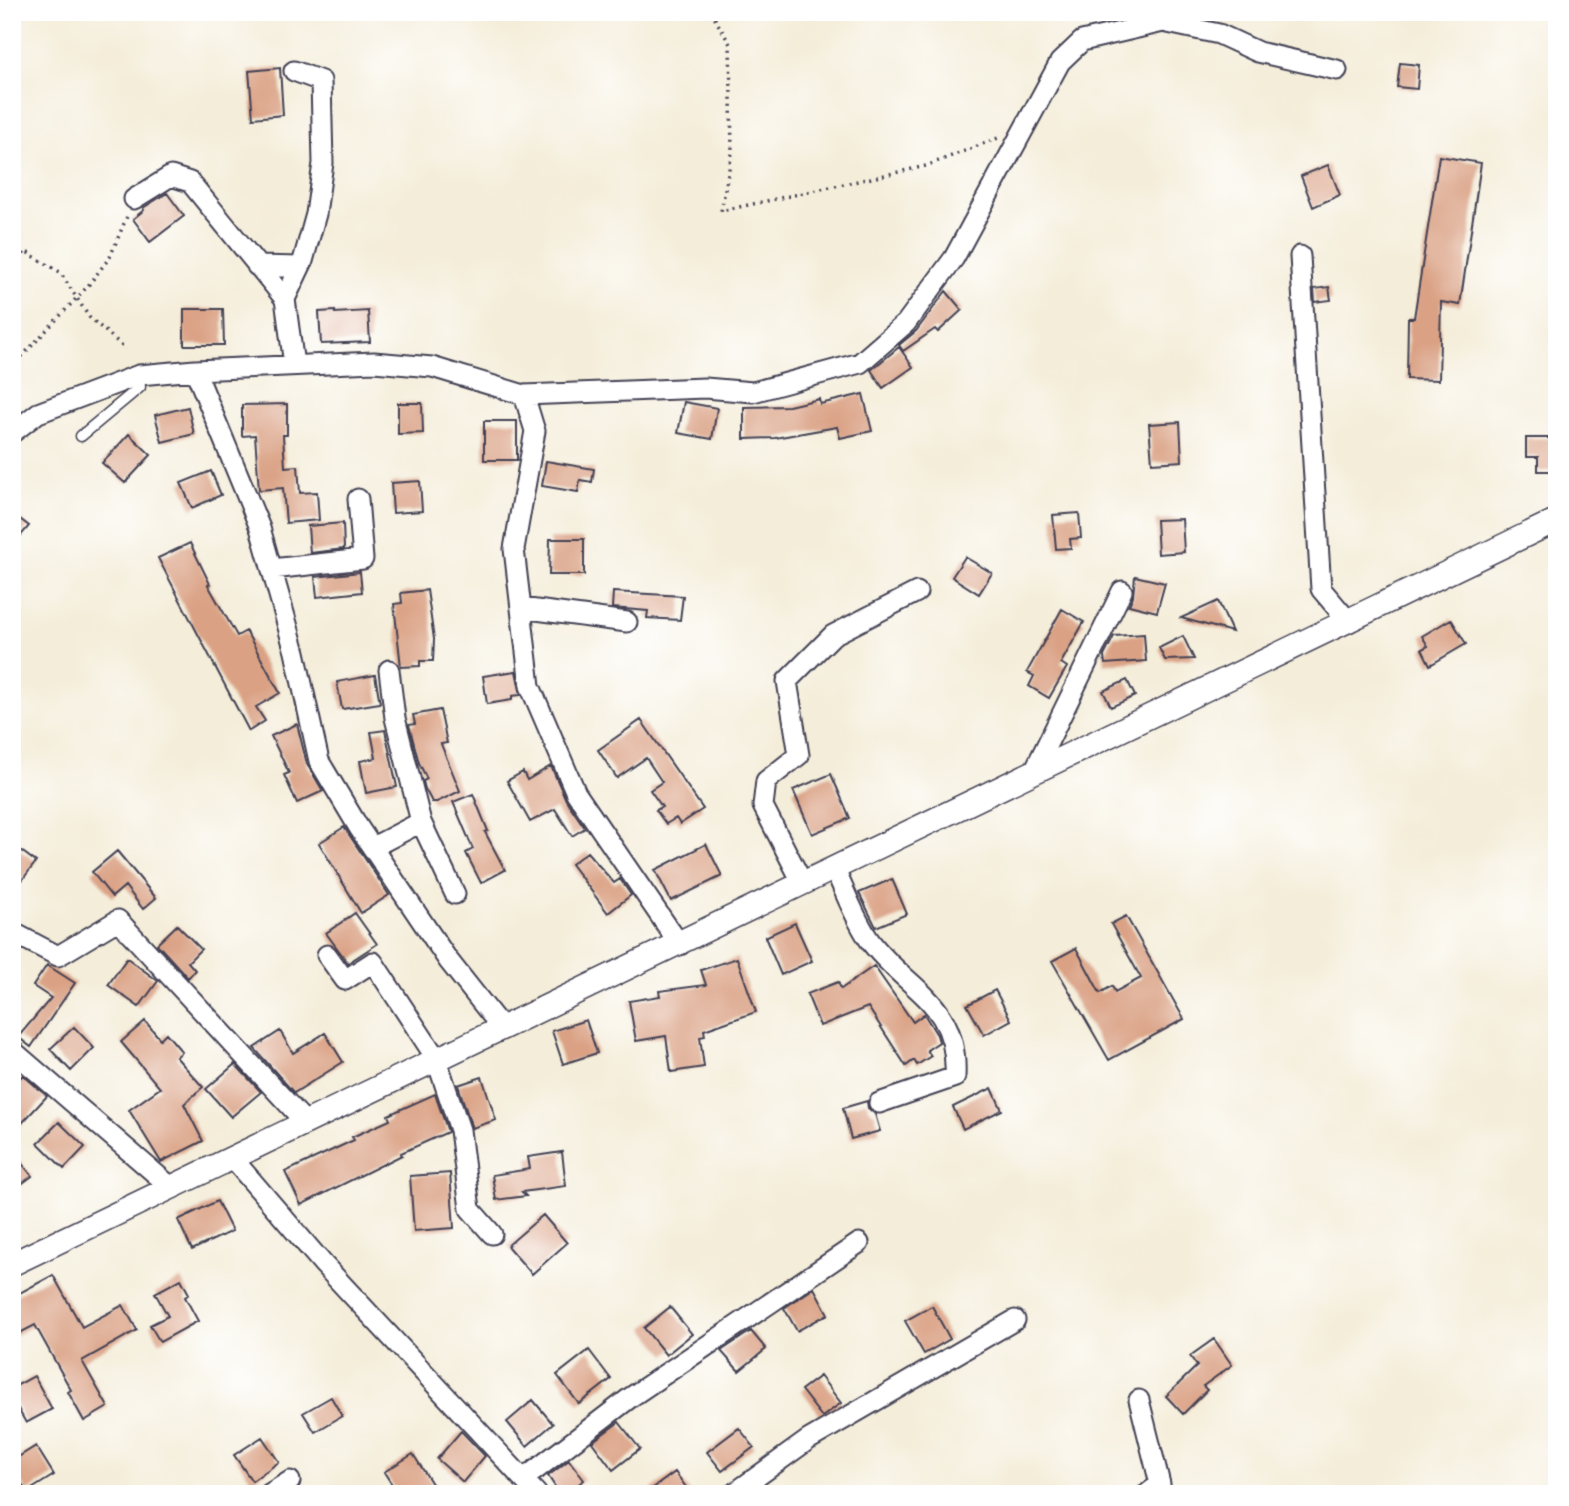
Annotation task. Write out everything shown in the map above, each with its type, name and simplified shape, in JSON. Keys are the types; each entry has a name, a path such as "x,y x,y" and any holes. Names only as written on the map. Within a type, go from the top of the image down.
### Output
{"street":[{"path":"12,433 37,413 139,375 195,370 374,362 432,367 524,395 705,388 753,392 860,363 906,323 954,258 1060,62 1082,41 1163,22 1186,12"},
{"path":"1163,22 1219,34 1258,52 1337,70"},
{"path":"285,299 300,267 316,214 323,163 321,81 294,71"},
{"path":"134,199 172,176 190,182 285,299 295,365"},
{"path":"1300,256 1321,589 1349,622"},
{"path":"257,266 300,267"},
{"path":"195,370 260,528 295,652 319,761 448,960 501,1027"},
{"path":"524,395 535,431 514,549 530,686 576,793 680,945"},
{"path":"272,569 363,559 358,499"},
{"path":"12,1264 233,1159 436,1058 680,945 1034,771 1557,520"},
{"path":"1034,771 1122,591"},
{"path":"803,884 763,806 766,781 799,755 788,681 833,635 917,592"},
{"path":"521,608 627,622"},
{"path":"389,670 395,718 421,822 455,894"},
{"path":"373,847 421,822"},
{"path":"834,868 870,940 942,1013 956,1062 955,1077 879,1103"},
{"path":"12,932 58,956 118,920 305,1122"},
{"path":"327,955 345,980 373,962 436,1058 460,1130 470,1209 492,1234"},
{"path":"12,1050 172,1188"},
{"path":"233,1159 324,1265 531,1486 631,1397 859,1243"},
{"path":"733,1494 808,1440 1015,1320"},
{"path":"1139,1401 1160,1484 1147,1494"},
{"path":"270,1494 290,1481"}],"lane":[{"path":"81,436 140,387 139,375"}],"path":[{"path":"711,12 730,44 732,153 721,211 926,166 1023,128"},
{"path":"12,367 76,299 110,257 134,199"},
{"path":"12,280 25,251 60,272 89,317 125,349"},
{"path":"12,338 12,359"}],"building":[{"path":"1400,63 1419,65 1417,89 1397,87"},
{"path":"280,68 283,115 253,118 249,71"},
{"path":"1439,156 1481,163 1460,305 1441,302 1439,380 1407,379 1408,318 1414,318"},
{"path":"1328,165 1340,195 1313,207 1301,176"},
{"path":"167,193 184,216 150,242 133,219 143,208"},
{"path":"1329,287 1331,300 1315,302 1314,289"},
{"path":"946,291 962,310 938,332 935,329 903,351 899,345 916,331"},
{"path":"184,309 223,309 224,345 184,345"},
{"path":"368,311 370,342 321,344 319,312"},
{"path":"899,347 913,367 883,388 871,370"},
{"path":"863,394 872,431 840,438 837,427 775,438 744,439 744,407 789,406 819,399 820,404"},
{"path":"684,402 717,408 712,439 678,433"},
{"path":"398,403 422,403 423,433 398,434"},
{"path":"287,404 287,435 283,435 285,467 298,466 300,493 317,492 319,520 286,523 283,488 259,490 255,435 242,436 242,405"},
{"path":"188,407 194,434 162,442 155,415"},
{"path":"484,421 517,421 517,460 484,460"},
{"path":"1180,422 1182,461 1152,463 1149,424"},
{"path":"129,434 151,455 125,483 102,463"},
{"path":"1526,438 1557,438 1557,471 1538,471 1538,457 1526,457"},
{"path":"546,461 594,469 592,482 580,480 578,492 542,486"},
{"path":"211,471 221,495 192,508 181,483"},
{"path":"420,481 422,511 393,513 391,483"},
{"path":"12,513 29,526 12,546"},
{"path":"1079,513 1081,538 1070,539 1071,548 1056,549 1053,515"},
{"path":"1182,519 1184,552 1158,554 1156,520"},
{"path":"343,523 344,549 310,553 308,526"},
{"path":"550,539 584,539 584,575 549,575"},
{"path":"190,543 210,584 208,585 237,636 246,631 280,693 256,707 265,721 249,731 158,558"},
{"path":"965,557 992,573 979,594 952,577"},
{"path":"360,572 362,592 317,597 315,577"},
{"path":"1135,576 1165,583 1157,612 1129,605"},
{"path":"427,590 434,639 433,661 420,661 420,666 401,667 394,604 402,603 401,593"},
{"path":"613,592 683,596 680,620 647,618 648,611 612,608"},
{"path":"1218,601 1232,632 1181,618"},
{"path":"1062,609 1084,622 1061,663 1067,667 1049,698 1029,686 1034,676 1027,672"},
{"path":"1451,619 1466,644 1430,665 1422,649 1428,646 1422,636"},
{"path":"1144,634 1146,661 1105,664 1104,656 1114,636"},
{"path":"1183,636 1194,659 1165,660 1159,648"},
{"path":"516,671 521,695 512,696 512,700 487,704 483,676"},
{"path":"375,675 380,703 342,709 337,682"},
{"path":"1127,680 1135,696 1111,707 1103,691"},
{"path":"440,710 447,743 441,744 460,791 432,802 425,789 423,781 427,779 419,763 409,725 415,724 413,715"},
{"path":"641,720 703,809 680,824 676,818 666,824 656,810 662,807 650,790 662,782 646,758 617,778 598,750"},
{"path":"297,724 307,764 323,791 297,803 284,775 289,773 271,736"},
{"path":"385,730 397,787 366,793 360,761 376,758 371,732"},
{"path":"551,766 566,800 585,828 572,836 555,809 530,822 507,781 523,772 527,780"},
{"path":"831,774 850,818 812,834 793,790"},
{"path":"473,794 488,831 485,832 505,870 481,883 466,853 473,849 453,802"},
{"path":"344,827 389,895 361,913 319,843"},
{"path":"12,844 36,862 12,893"},
{"path":"706,844 722,876 671,901 655,870"},
{"path":"117,851 156,898 143,909 125,886 112,897 92,872"},
{"path":"587,852 614,883 620,879 631,895 608,913 571,864"},
{"path":"892,879 907,914 876,927 859,893"},
{"path":"355,913 377,944 348,963 326,933"},
{"path":"1126,916 1184,1019 1109,1060 1052,961 1076,948 1100,993 1112,986 1115,992 1141,978 1111,924"},
{"path":"795,923 812,961 781,975 765,937"},
{"path":"177,925 201,949 188,962 195,970 188,978 157,944"},
{"path":"127,958 158,981 139,1007 108,985"},
{"path":"737,958 756,1012 704,1030 705,1036 700,1037 704,1067 671,1072 666,1036 636,1041 629,1001 660,996 659,991 706,985 701,970"},
{"path":"47,965 75,983 31,1047 18,1037 51,998 33,986"},
{"path":"874,966 913,1022 924,1014 937,1035 939,1042 927,1050 931,1056 917,1065 914,1060 906,1066 868,1007 820,1026 807,994 838,982 841,989"},
{"path":"995,990 1011,1020 984,1035 967,1005"},
{"path":"586,1020 597,1053 563,1064 552,1031"},
{"path":"145,1021 160,1039 166,1033 182,1052 176,1057 203,1087 184,1104 203,1141 161,1162 129,1110 160,1088 121,1042"},
{"path":"74,1027 94,1048 71,1071 50,1049"},
{"path":"280,1031 293,1053 325,1033 343,1062 294,1093 254,1048"},
{"path":"235,1064 261,1092 231,1117 206,1089"},
{"path":"23,1075 47,1096 12,1134 12,1085"},
{"path":"482,1077 496,1120 472,1128 458,1085"},
{"path":"992,1088 1002,1110 963,1129 953,1107"},
{"path":"435,1094 448,1132 301,1205 285,1172 354,1140 352,1137 390,1120 388,1115"},
{"path":"867,1101 868,1108 875,1114 880,1131 851,1139 843,1108"},
{"path":"59,1122 85,1147 64,1169 38,1143"},
{"path":"562,1152 566,1186 522,1192 526,1196 496,1200 492,1175 530,1169 528,1157"},
{"path":"20,1161 32,1176 12,1191 12,1169"},
{"path":"450,1173 454,1228 414,1231 410,1176"},
{"path":"217,1201 232,1231 192,1250 178,1220"},
{"path":"543,1215 567,1243 532,1274 507,1246"},
{"path":"53,1275 82,1327 123,1305 137,1330 82,1361 108,1407 84,1421 68,1392 71,1390 35,1325 12,1337 12,1297"},
{"path":"181,1279 189,1294 185,1297 198,1321 160,1342 150,1325 168,1316 155,1293"},
{"path":"814,1288 828,1314 797,1331 784,1308"},
{"path":"932,1306 950,1339 924,1354 905,1321"},
{"path":"670,1307 692,1334 666,1355 644,1328"},
{"path":"751,1331 766,1349 739,1371 721,1351"},
{"path":"1214,1339 1232,1365 1203,1386 1207,1390 1183,1414 1166,1396 1197,1366 1190,1356"},
{"path":"589,1350 611,1379 579,1404 557,1375"},
{"path":"34,1376 52,1409 26,1423 12,1398 12,1388"},
{"path":"820,1376 841,1403 822,1417 801,1390"},
{"path":"331,1397 342,1416 315,1432 303,1413"},
{"path":"533,1400 553,1424 527,1446 507,1422"},
{"path":"619,1422 640,1449 613,1470 592,1442"},
{"path":"739,1428 754,1447 722,1471 707,1452"},
{"path":"461,1431 485,1456 463,1482 437,1459"},
{"path":"262,1437 279,1462 252,1481 234,1455"},
{"path":"36,1446 54,1475 27,1492 12,1469 12,1461"},
{"path":"413,1454 434,1487 424,1494 398,1494 384,1472"},
{"path":"569,1460 584,1480 565,1494 560,1494 548,1476"},
{"path":"675,1472 691,1494 645,1494"}]}
